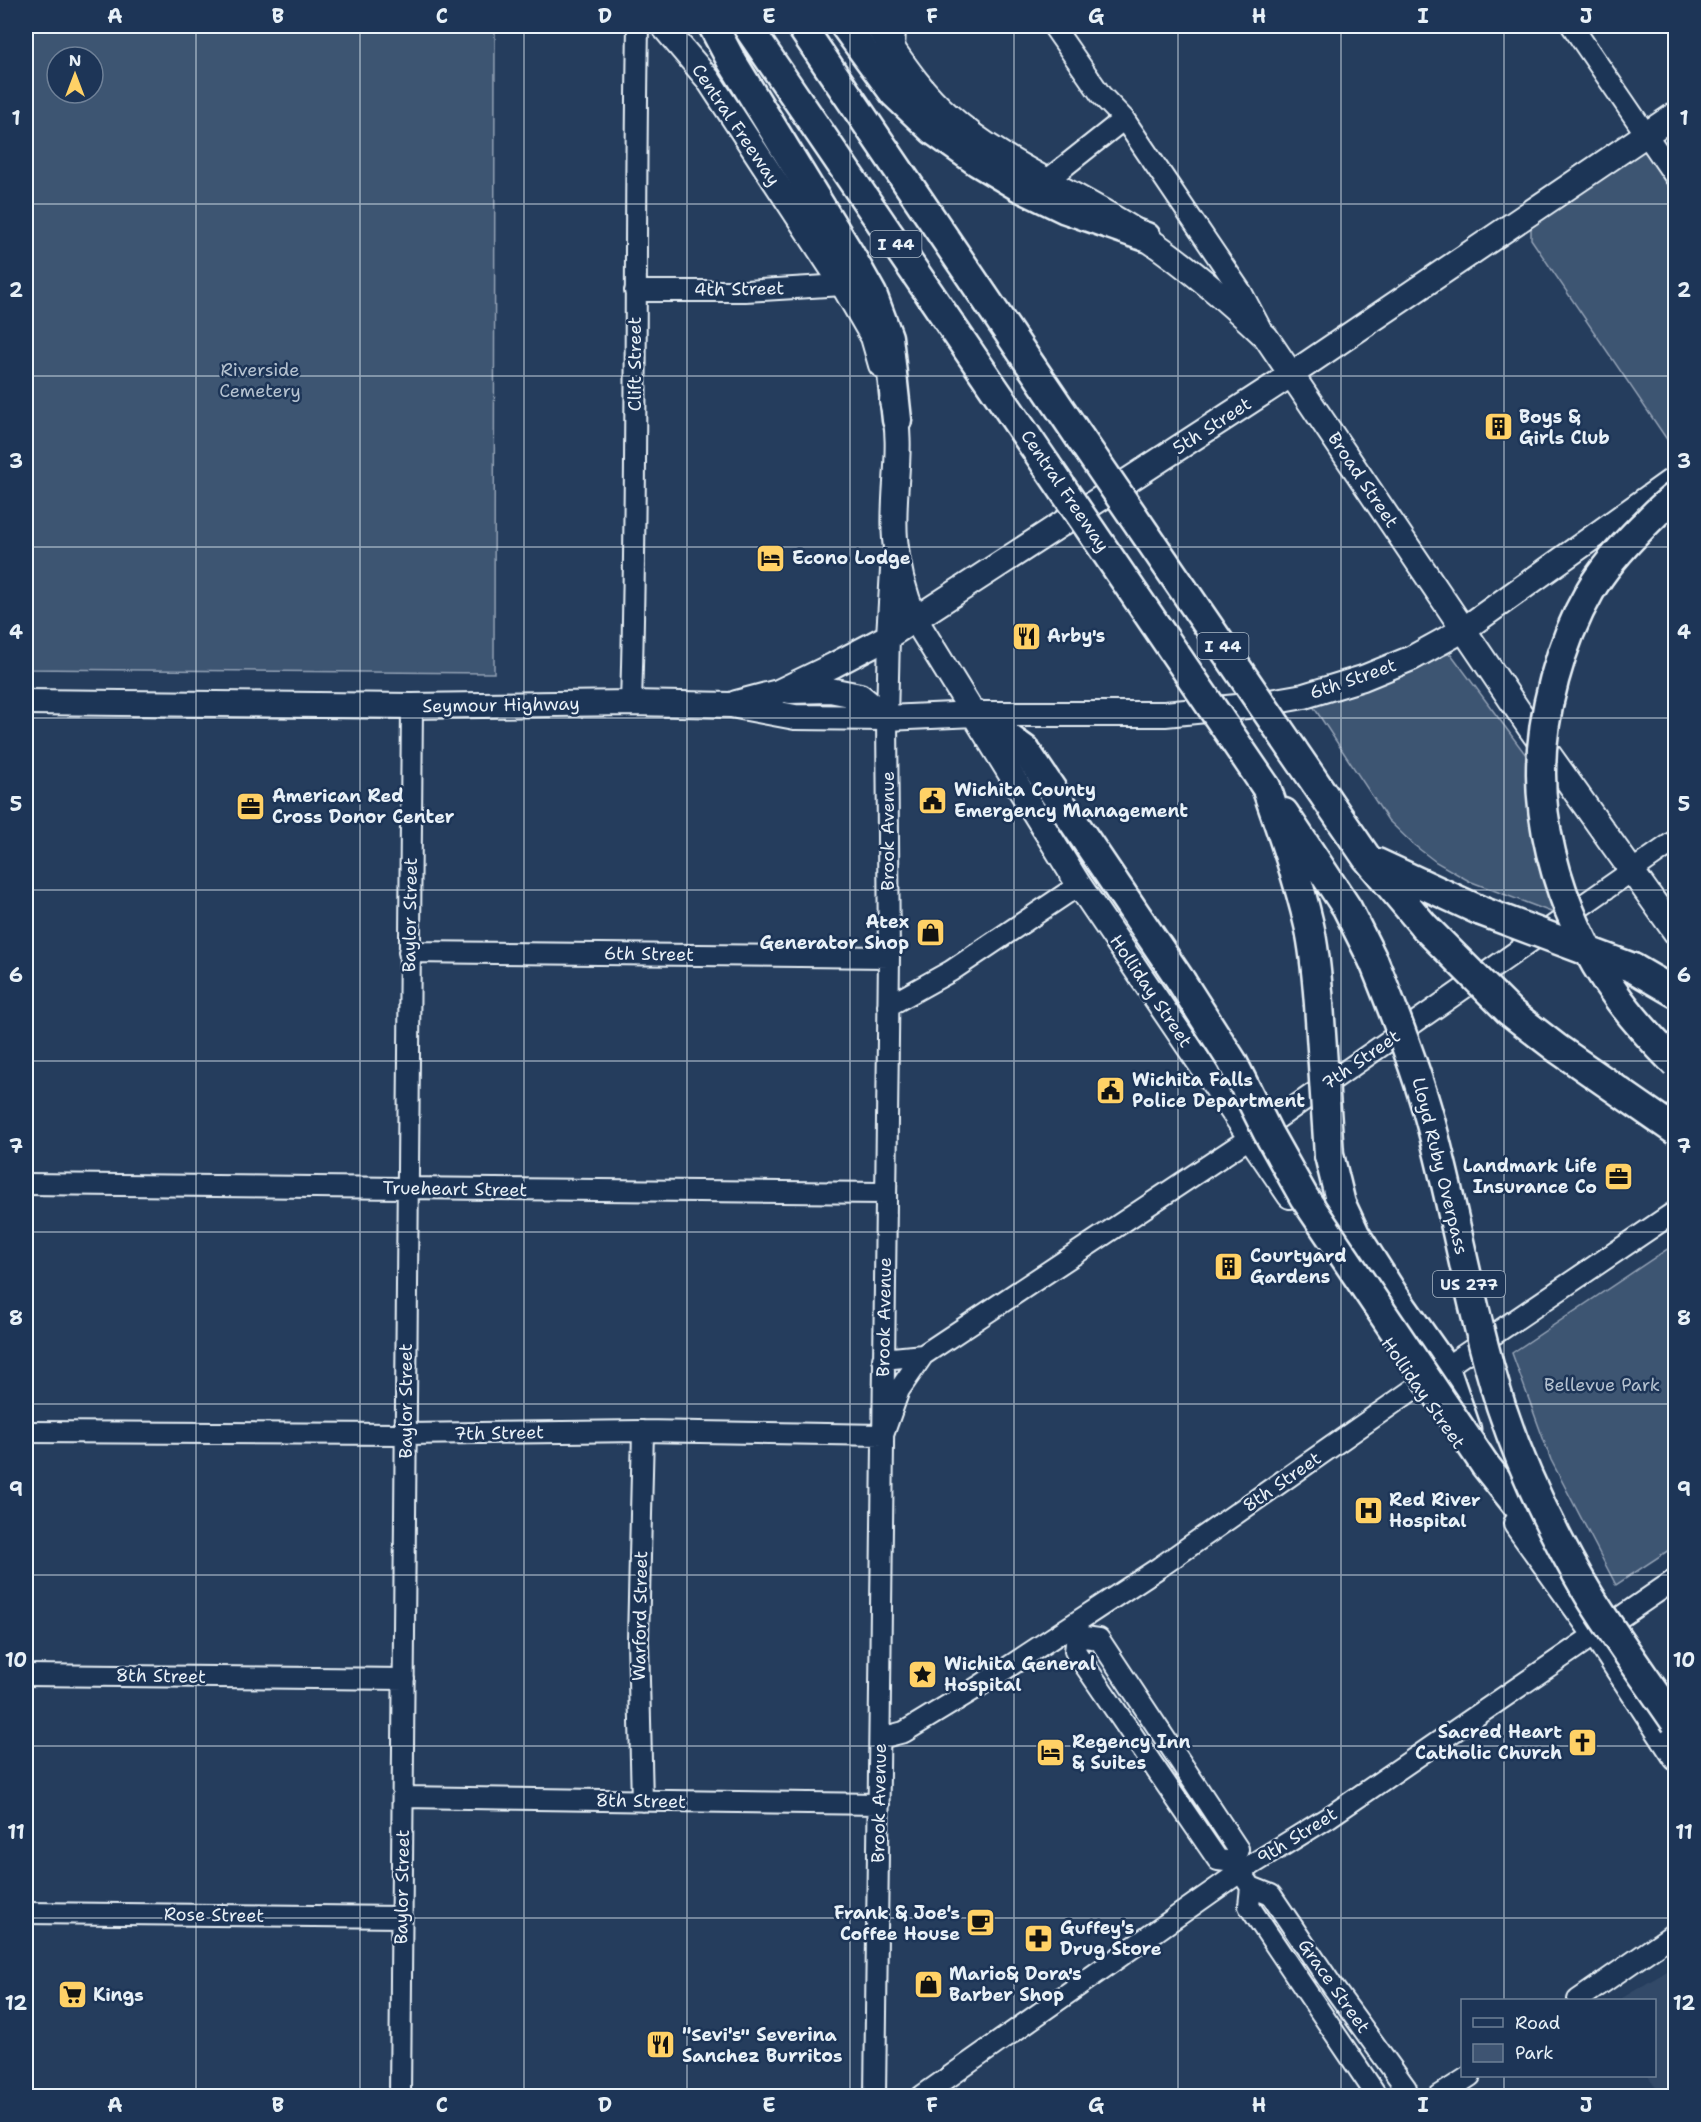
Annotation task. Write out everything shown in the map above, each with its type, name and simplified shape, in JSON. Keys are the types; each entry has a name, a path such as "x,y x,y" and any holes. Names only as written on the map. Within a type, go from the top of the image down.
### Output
{"highway":[{"path":"713,26 731,60 872,294 888,337 897,420"},
{"name":"Central Freeway","path":"747,26 1314,855 1347,908 1374,962"},
{"name":"I 44","path":"801,26 1367,858"},
{"path":"845,26 894,93 933,130 960,149 1018,186 1066,209 1146,237"},
{"path":"1676,496 1665,504 1624,546 1591,589 1574,624 1556,672 1546,724 1541,774 1551,851 1577,928 1611,990 1641,1029 1676,1064"},
{"path":"975,714 1025,750 1181,981 1232,1061 1268,1133 1304,1197 1376,1306 1485,1465 1590,1596"},
{"path":"1266,787 1296,874 1316,959 1329,1155 1341,1204 1355,1234 1393,1294 1446,1368 1482,1477"},
{"path":"1367,858 1481,912 1633,968 1676,993"},
{"path":"1367,858 1424,926 1510,1012 1558,1049 1676,1131"},
{"name":"Lloyd Ruby Overpass","path":"1374,962 1417,1073 1478,1324 1502,1408 1553,1531 1590,1596 1676,1723"}],"main road":[{"name":"Central Freeway","path":"663,26 708,79 843,285 873,337 897,420"},
{"path":"877,26 922,88 947,115 986,144 1046,181 1146,237 1228,301 1266,337"},
{"name":"5th Street","path":"730,705 778,692 889,636 1292,374 1676,114"},
{"name":"Broad Street","path":"1266,337 1463,630 1676,933"},
{"name":"Holliday Street","path":"897,420 895,538 903,588 915,619 1078,885 1418,1386 1594,1634 1676,1758"},
{"name":"6th Street","path":"975,714 1165,714 1247,706 1304,696 1363,678 1412,658 1463,630 1676,478"},
{"name":"Brook Avenue","path":"889,636 895,538"},
{"path":"778,692 830,690 860,696 887,718"},
{"name":"Seymour Highway","path":"26,702 412,706 630,703 730,705 795,717 887,718 975,714"}],"street":[{"name":"Clift Street","path":"630,703 634,600 638,26"},
{"path":"894,51 895,26"},
{"name":"Broad Street","path":"1053,26 1101,95 1124,119 1242,293 1266,337"},
{"path":"1572,26 1676,178"},
{"path":"1046,181 1124,119"},
{"name":"4th Street","path":"635,291 745,291 843,285"},
{"name":"Brook Avenue","path":"875,2097 889,957 887,718 889,636"},
{"name":"Baylor Street","path":"400,2097 412,706"},
{"name":"7th Street","path":"26,1432 406,1434 643,1431 883,1435 899,1390 923,1355 1251,1137 1676,840"},
{"path":"888,1006 951,971 1078,885"},
{"name":"6th Street","path":"410,952 889,957"},
{"name":"Trueheart Street","path":"26,1184 885,1193"},
{"name":"8th Street","path":"881,1738 904,1732 1074,1631 1160,1567 1418,1386 1676,1211"},
{"name":"7th Street","path":"883,1359 923,1355"},
{"name":"Warford Street","path":"642,1801 638,1640 643,1431"},
{"name":"9th Street","path":"922,2097 1242,1874 1676,1579"},
{"name":"Grace Street","path":"1377,2097 1249,1906 1242,1874 1238,1849 1099,1639 1074,1631 1075,1651 1218,1860 1242,1874 1271,1894 1333,1988 1406,2088 1404,2097"},
{"name":"8th Street","path":"26,1675 404,1678"},
{"path":"1161,1778 1182,1763"},
{"name":"8th Street","path":"403,1797 879,1804"},
{"name":"Rose Street","path":"26,1913 402,1917"},
{"path":"1581,1999 1676,1932"},
{"path":"1439,2097 1469,2077"}],"shaded area":[{"path":"1674,1967 1675,2096 1662,2096 1649,2077 1656,2077 1656,1999 1621,1999"}],"green space":[{"name":"Riverside Cemetery","path":"26,26 495,26 494,673 26,669"},
{"path":"1642,151 1651,153 1675,189 1675,444 1670,444 1531,239 1531,226"},
{"path":"1451,654 1537,770 1560,912 1551,912 1469,881 1436,862 1414,845 1388,820 1313,706 1440,655"},
{"name":"Bellevue Park","path":"1675,1244 1675,1546 1616,1585 1551,1460 1512,1353"}],"place":[{"name":"Boys & Girls Club","path":"1498,427"},
{"name":"Econo Lodge","path":"771,558"},
{"name":"Arby's","path":"1026,636"},
{"name":"Wichita County Emergency Management","path":"933,800"},
{"name":"American Red Cross Donor Center","path":"251,806"},
{"name":"Atex Generator Shop","path":"930,932"},
{"name":"Wichita Falls Police Department","path":"1111,1090"},
{"name":"Landmark Life Insurance Co","path":"1618,1176"},
{"name":"Courtyard Gardens","path":"1229,1266"},
{"name":"Red River Hospital","path":"1368,1510"},
{"name":"Wichita General Hospital","path":"923,1674"},
{"name":"Sacred Heart Catholic Church","path":"1583,1742"},
{"name":"Regency Inn & Suites","path":"1051,1752"},
{"name":"Frank & Joe's Coffee House","path":"981,1923"},
{"name":"Guffey's Drug Store","path":"1039,1938"},
{"name":"Mario& Dora's Barber Shop","path":"928,1984"},
{"name":"Kings","path":"72,1995"},
{"name":"\"Sevi's\" Severina Sanchez Burritos","path":"661,2045"}]}
